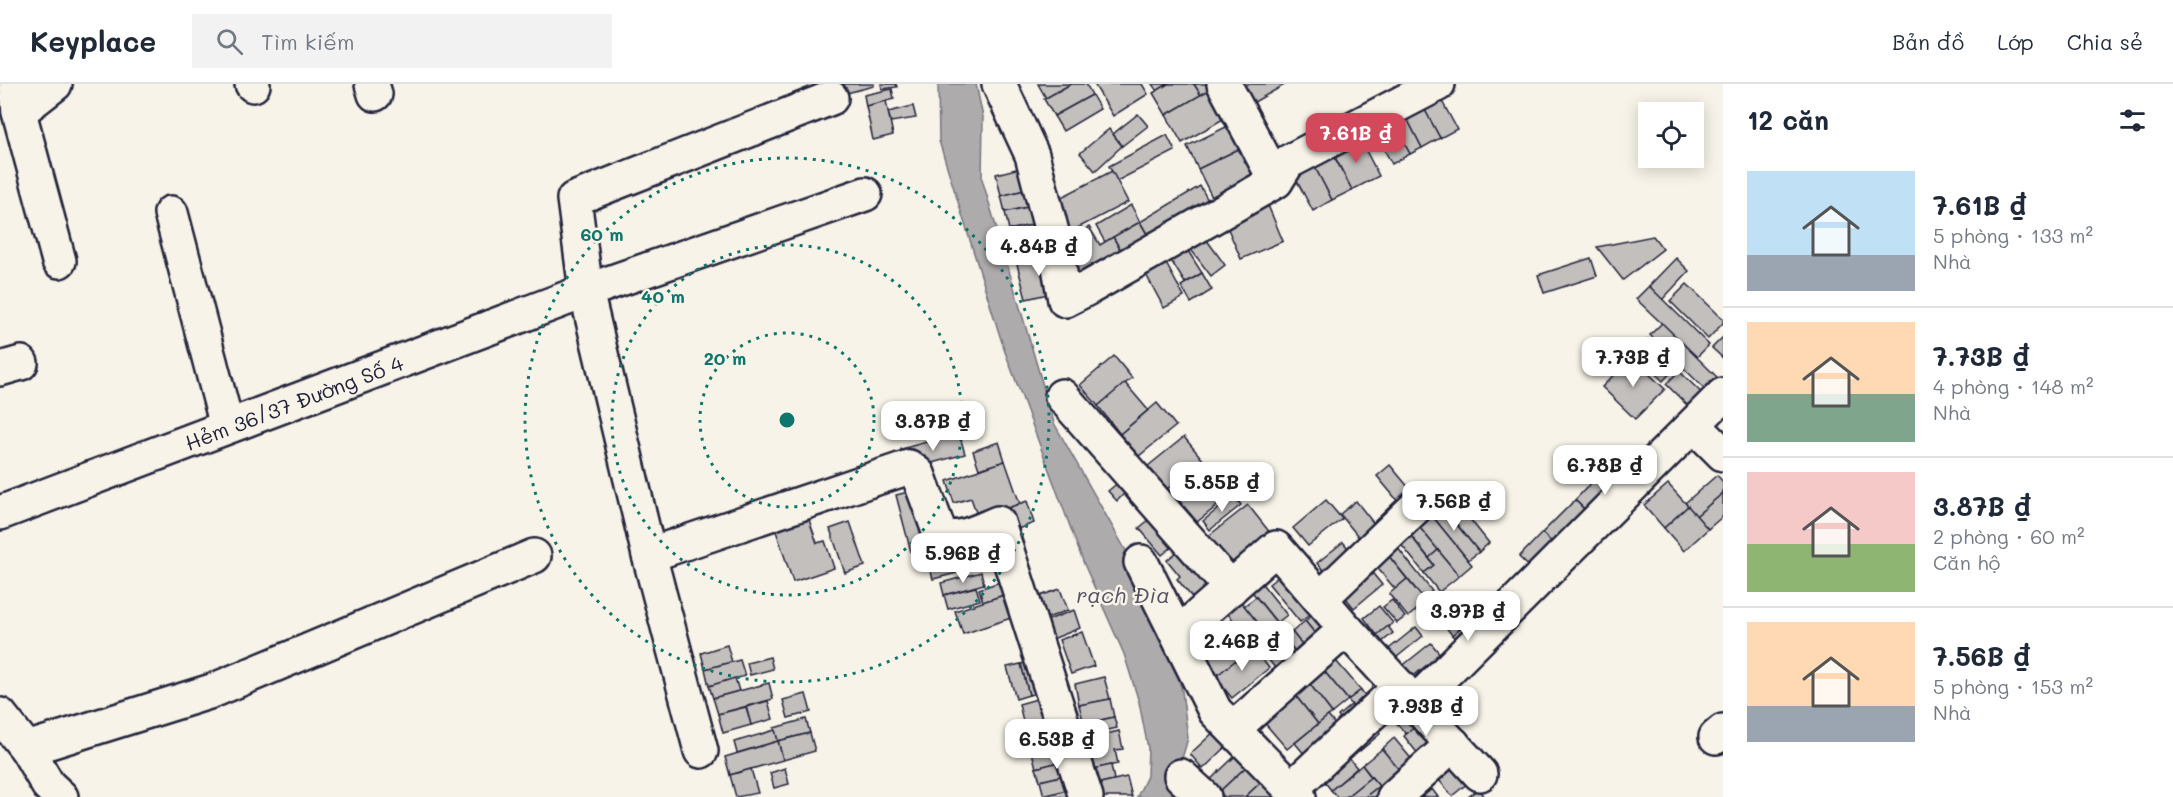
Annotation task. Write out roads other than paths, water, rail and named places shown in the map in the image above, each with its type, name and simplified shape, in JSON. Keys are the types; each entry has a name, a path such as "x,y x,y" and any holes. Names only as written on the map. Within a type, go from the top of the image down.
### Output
{"street":[{"path":"55,84 17,98 59,261"},
{"path":"999,84 1032,155 1054,240 1065,300 1276,181 1288,162 1438,84"},
{"path":"1224,84 1276,181"},
{"path":"700,751 586,291 574,199 831,98"},
{"name":"Hẻm 36/37 Đường Số 4","path":"0,513 586,291 866,194"},
{"path":"171,213 227,426"},
{"path":"1142,562 1215,711 1295,793 1407,695 1723,395"},
{"path":"1062,396 1231,588"},
{"path":"1694,425 1723,454"},
{"path":"650,555 912,468 918,474 939,531 943,536 950,538 961,536 998,523 1086,797"},
{"path":"1321,598 1419,504"},
{"path":"1178,634 1276,548 1346,629 1480,774"},
{"path":"27,749 212,691 534,556"},
{"path":"1233,729 1346,629"},
{"path":"0,715 27,749 48,785 61,797"},
{"path":"1394,797 1454,744"}],"water":[{"name":"rạch Đìa","path":"938,84 976,84 983,117 982,179 1054,423 1143,581 1170,643 1182,691 1188,738 1171,797 1137,797 1147,776 1148,748 1139,702 1124,654 1084,564 1004,349 939,141"}]}
